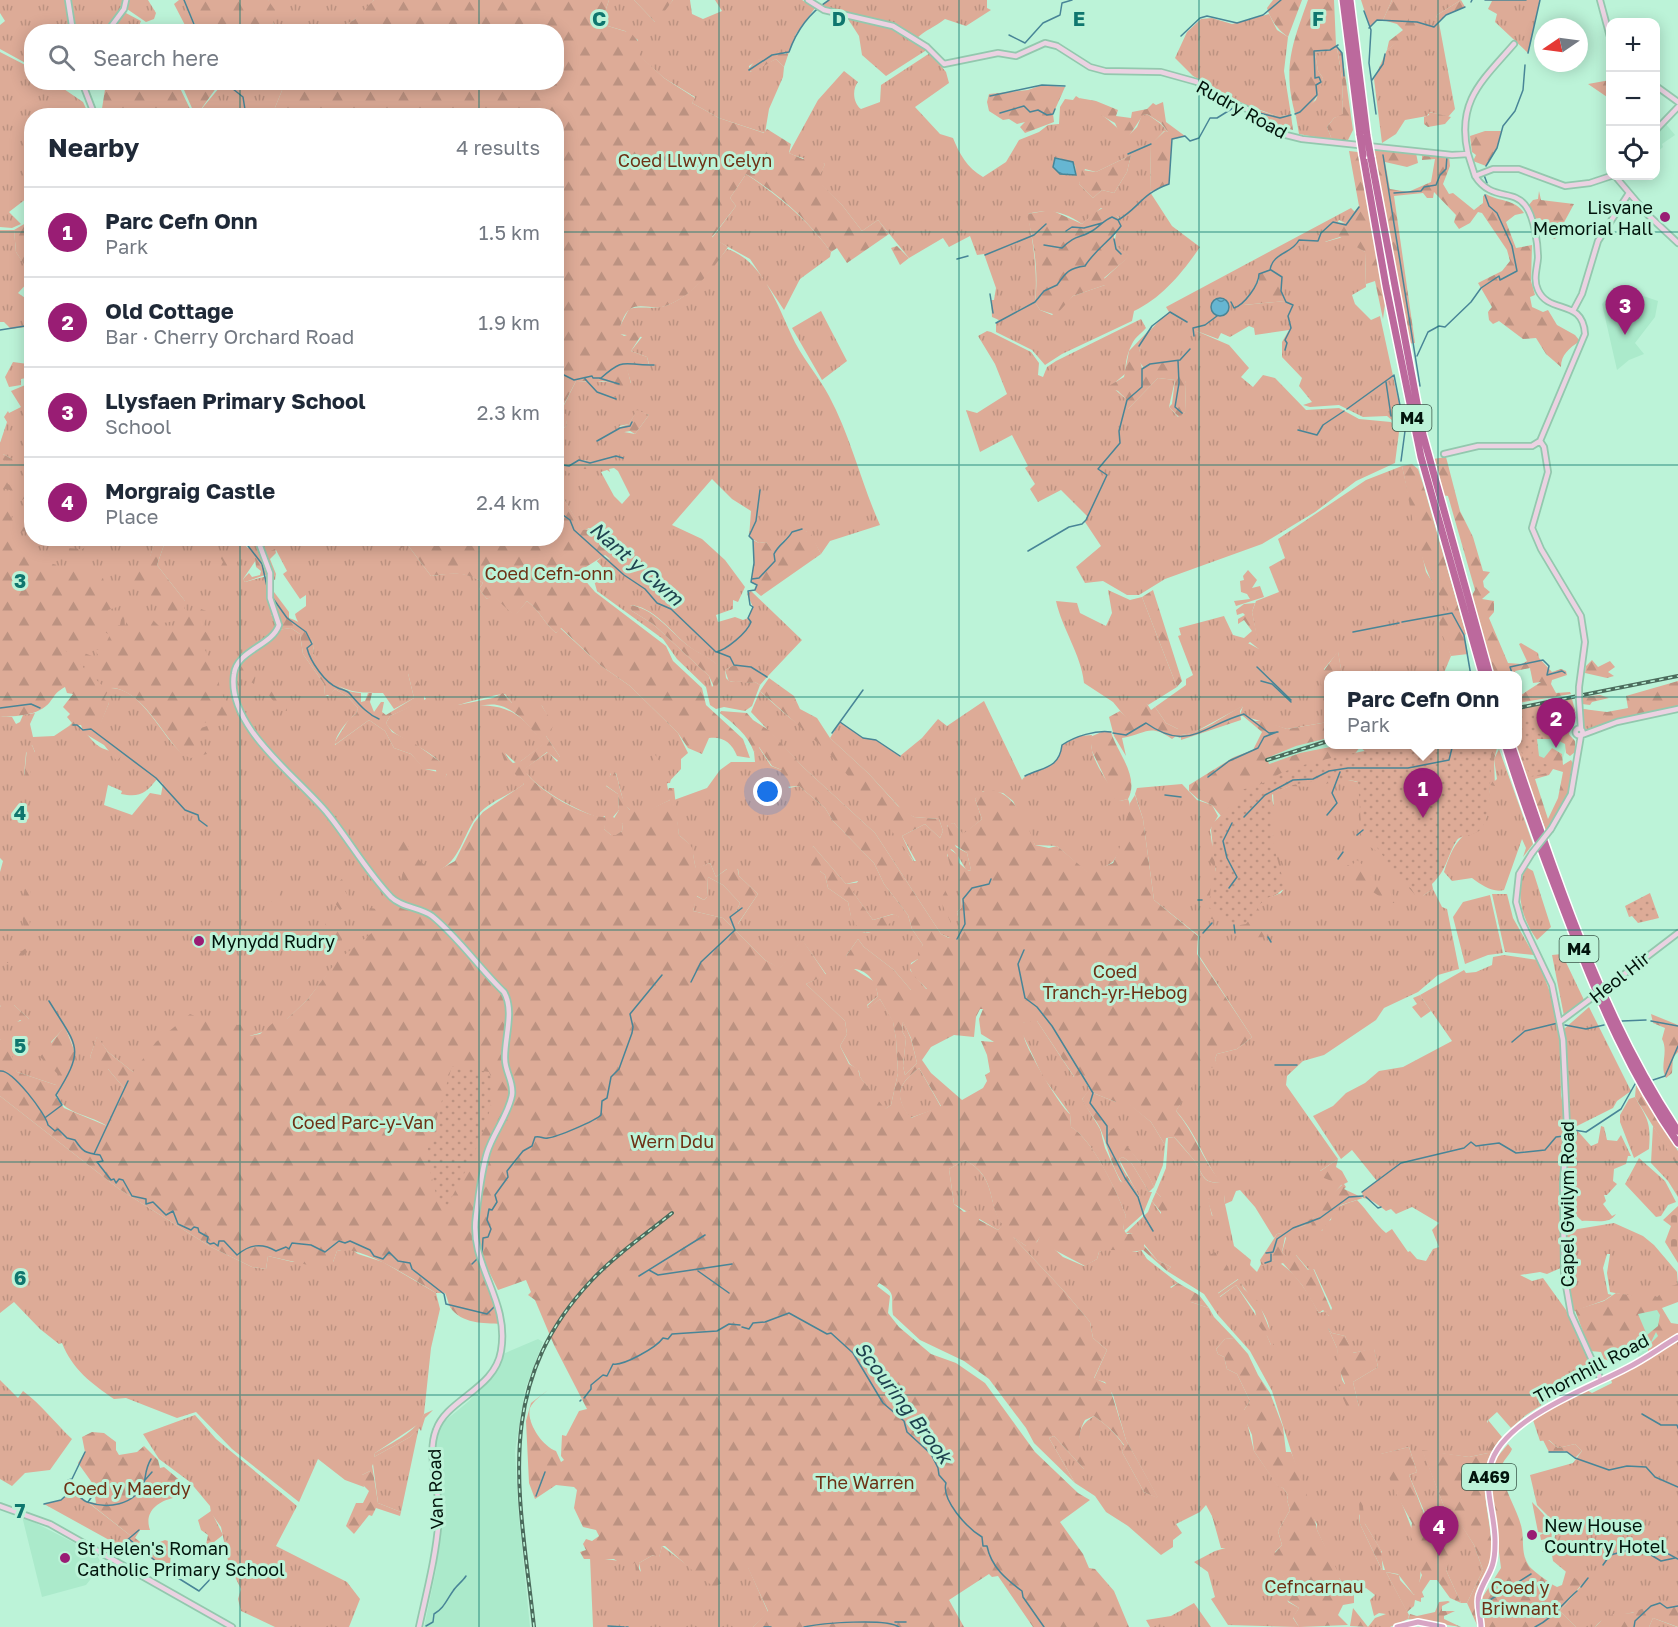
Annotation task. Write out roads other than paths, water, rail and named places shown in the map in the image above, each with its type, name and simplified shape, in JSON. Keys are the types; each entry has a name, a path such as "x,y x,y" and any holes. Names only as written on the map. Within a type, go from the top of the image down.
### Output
{"highway":[{"name":"M4","path":"1343,0 1382,266 1421,457 1482,671"},
{"name":"M4","path":"1350,0 1364,136"},
{"name":"M4","path":"1367,157 1423,435 1489,671"},
{"name":"M4","path":"1507,749 1550,874 1606,1016 1635,1074 1678,1143"},
{"name":"M4","path":"1513,749 1552,861 1609,1005 1647,1081 1678,1131"}],"main road":[{"name":"Thornhill Road","path":"1481,1627 1479,1594 1492,1569 1496,1543 1489,1489 1491,1461 1507,1439 1543,1409 1632,1365 1678,1337"},
{"path":"1397,1627 1418,1622 1443,1627"}],"street":[{"path":"68,0 72,24"},
{"path":"113,24 124,9 126,0"},
{"name":"Rudry Road","path":"808,0 824,10 892,26 923,44 944,64 998,53 1016,56 1045,43 1057,46 1090,67 1105,71 1161,72 1197,82 1218,98 1247,109 1257,120 1278,133 1332,143 1452,155 1468,154"},
{"path":"1600,0 1606,20"},
{"path":"1444,454 1478,446 1532,446 1540,441 1584,337 1582,322 1574,311 1547,302 1538,291 1537,249 1525,205 1516,198 1490,191 1475,176 1468,154 1465,117 1473,93 1481,79 1514,44"},
{"path":"1660,89 1678,102"},
{"path":"85,90 92,108"},
{"path":"1660,126 1678,107"},
{"path":"1475,176 1493,169 1519,169 1564,186 1590,183 1606,178"},
{"path":"1617,180 1678,243"},
{"path":"1574,311 1582,294 1598,241 1629,193"},
{"path":"1540,441 1544,447 1548,472 1532,528 1544,555 1581,616 1585,638 1579,699 1580,732 1592,733 1620,722 1678,709"},
{"name":"Van Road","path":"260,546 270,573 270,598 279,625 274,633 242,660 234,671 237,700 247,722 278,762 326,811 392,897 434,918 507,999 505,1060 512,1091 503,1120 487,1151 475,1227 476,1247 501,1314 502,1351 490,1374 472,1394 447,1413 435,1431 432,1451 439,1500 438,1530 419,1627"},
{"name":"Capel Gwilym Road","path":"1580,732 1571,794 1518,878 1516,902 1521,920 1550,978 1561,1021 1567,1127 1563,1179 1564,1274 1571,1314 1600,1380"},
{"name":"Heol Hir","path":"1561,1021 1678,933"},
{"path":"0,1506 50,1524 232,1627"}],"water":[{"path":"1055,158 1073,162 1076,175 1060,174 1053,167"},
{"path":"1216,298 1224,298 1229,303 1227,314 1216,316 1211,311 1211,303"}],"waterway":[{"name":"Nant y Cwm","path":"184,0 194,24"},
{"path":"749,70 772,55 789,52 804,22 829,0"},
{"path":"1009,35 1025,43 1043,23 1060,15 1062,3 1072,0"},
{"path":"1181,36 1200,18 1207,16 1237,23 1263,15 1281,0"},
{"path":"1485,0 1502,0"},
{"path":"1503,0 1526,0"},
{"path":"1528,53 1540,0"},
{"path":"1369,28 1377,20 1417,22 1434,27 1446,15 1465,7"},
{"path":"1364,11 1371,30 1369,63 1376,114"},
{"path":"1295,114 1317,95 1316,85 1321,82 1319,77 1315,78 1314,51 1330,50 1338,45"},
{"path":"1337,47 1342,53 1344,76"},
{"path":"1372,80 1383,64 1385,54"},
{"path":"1486,166 1497,148 1503,126 1515,111 1523,90 1525,65"},
{"path":"990,96 1042,85 1065,86"},
{"name":"Nant y Cwm","path":"234,90 243,97 245,108"},
{"path":"1000,113 1024,106 1030,112 1038,110 1047,115 1053,114 1055,109"},
{"path":"996,323 1035,302 1044,291 1057,285 1071,270 1085,266 1121,226 1118,220 1152,192 1169,184 1172,139 1185,136 1190,141 1199,138 1210,118 1217,118 1233,108 1245,111"},
{"path":"1255,112 1280,118 1291,115"},
{"path":"1128,154 1151,144"},
{"path":"1383,155 1420,386"},
{"path":"1394,193 1421,191 1424,187 1436,185 1440,175 1446,169 1447,156"},
{"path":"1484,175 1487,183"},
{"path":"1417,356 1428,332 1439,326 1445,327 1471,302 1481,288 1499,276 1500,280 1517,271 1512,246 1497,213 1489,206 1485,195"},
{"path":"1231,302 1234,308 1242,303 1254,289 1259,274 1270,270 1275,260 1296,245 1299,240 1318,241 1321,233 1333,222 1346,225 1359,207"},
{"path":"1044,245 1062,248 1092,231 1109,218 1118,220"},
{"path":"1066,231 1072,227 1084,228 1102,223"},
{"path":"985,255 1034,235 1046,224"},
{"path":"1114,239 1116,249 1121,254"},
{"path":"957,259 968,256"},
{"path":"1271,270 1282,277 1281,291 1286,302 1293,305 1288,316 1291,328 1285,340 1287,343 1285,350"},
{"path":"990,294 993,313"},
{"path":"1139,346 1152,326 1170,312 1187,322"},
{"path":"1194,336 1193,328 1205,325 1217,316"},
{"path":"0,330 24,326"},
{"path":"1028,551 1069,527 1082,524 1086,520 1107,475 1098,469 1120,443 1119,431 1127,400 1142,387 1142,369 1150,364 1180,360 1190,349"},
{"path":"1178,361 1179,383 1175,407 1182,413"},
{"path":"564,375 574,380 592,376 601,378 621,364 654,365"},
{"path":"1347,409 1394,375 1405,431 1401,461"},
{"path":"599,378 619,384"},
{"path":"585,379 597,392 616,399"},
{"path":"1386,382 1391,416"},
{"path":"1298,430 1317,435 1323,425 1344,411"},
{"path":"597,441 620,428 630,426 632,422"},
{"path":"564,465 569,466 579,460 590,463 616,456 623,458"},
{"name":"Nant y Cwm","path":"564,516 570,520 574,530 624,575 645,589 657,603 671,609 716,652 736,640 751,622 748,618 753,607 750,605 748,591 755,590 757,585 751,582 754,563 753,540 749,536 756,521 760,490"},
{"path":"752,579 759,578 775,561 774,554 792,532 802,529"},
{"path":"248,546 262,564 268,591"},
{"path":"272,597 287,618 306,632 312,644 307,648 323,677 349,693 367,712 379,719"},
{"path":"1402,622 1452,613 1464,635 1470,671"},
{"path":"1353,632 1399,623"},
{"path":"717,652 730,657 734,665 751,667 767,677"},
{"path":"1511,671 1510,667 1543,660 1549,666 1547,675 1562,671 1565,673"},
{"path":"1257,667 1291,700"},
{"path":"1261,681 1272,684 1291,702"},
{"path":"832,733 863,690"},
{"path":"0,708 31,704 40,708"},
{"path":"1113,733 1126,735 1146,723 1161,732 1173,736 1185,736 1196,734 1244,714 1269,733 1278,732"},
{"path":"840,722 863,738 876,740 900,756"},
{"path":"73,725 83,730 91,729 156,778 185,810 198,815 199,820 207,826"},
{"path":"1025,776 1053,763 1062,745 1067,742 1092,733 1111,732"},
{"path":"1208,777 1229,761 1258,748 1264,737 1277,732"},
{"path":"1244,817 1265,795 1293,780 1313,779 1329,771 1348,768 1408,768 1449,760 1452,749"},
{"path":"1327,815 1337,803 1332,793 1340,772"},
{"path":"1165,795 1181,797"},
{"path":"1229,888 1237,877 1227,858 1223,841 1232,823"},
{"path":"1357,835 1363,830"},
{"path":"1338,859 1343,852"},
{"path":"957,939 965,924 963,899 972,888 989,884 991,879"},
{"path":"691,982 701,962 735,930 730,917 742,908"},
{"path":"1203,933 1212,923"},
{"path":"1234,925 1235,933"},
{"path":"1268,937 1271,942"},
{"path":"1024,950 1018,964 1025,998 1037,1007 1052,1026 1093,1093 1090,1103 1107,1126 1107,1143 1125,1178 1138,1197 1144,1216 1153,1231"},
{"path":"482,1255 483,1238 488,1237 491,1229 487,1220 489,1209 492,1210 497,1202 495,1195 508,1177 507,1171 523,1151 532,1146 535,1137 546,1138 559,1135 601,1115 602,1101 607,1098 611,1077 619,1069 632,1033 630,1014 662,975"},
{"path":"46,1117 62,1105 56,1095 72,1067 74,1056 71,1038 49,1001"},
{"path":"1622,1021 1646,1020"},
{"path":"1651,1021 1678,1026"},
{"path":"1512,1042 1525,1031 1558,1023"},
{"path":"1565,1025 1586,1029 1604,1025"},
{"path":"1653,1080 1665,1076 1678,1046"},
{"path":"1275,1065 1297,1065"},
{"path":"0,1071 5,1072 20,1084 48,1125 55,1131 58,1129 67,1138 75,1140 85,1151 100,1155 103,1161 97,1162 111,1180 114,1179 116,1183 119,1179 123,1180 132,1196 146,1199 146,1204 153,1202 166,1215 173,1211 178,1224 191,1230 194,1227 198,1228 199,1232 208,1237 207,1242 210,1244 214,1243 218,1246 219,1241 224,1241 237,1255 255,1246 265,1246 276,1251 286,1247 289,1249 292,1243 311,1245 325,1252 339,1241 345,1243 350,1241 370,1250 374,1256 383,1259 389,1252 398,1261 410,1263 412,1269 444,1294 446,1304 487,1314 495,1306"},
{"path":"94,1154 128,1081"},
{"path":"1569,1133 1574,1130 1586,1132 1621,1109 1635,1084"},
{"path":"1362,1192 1401,1163 1464,1148 1471,1142 1476,1146 1499,1143 1516,1153 1545,1150 1556,1137 1564,1136"},
{"path":"1266,1253 1273,1252 1277,1239 1293,1228 1320,1218 1349,1197 1363,1196"},
{"path":"1366,1197 1378,1208 1381,1207"},
{"path":"639,1276 705,1235"},
{"path":"1265,1263 1271,1261 1271,1254"},
{"path":"472,1264 478,1258"},
{"path":"649,1270 658,1275 732,1264"},
{"path":"698,1271 729,1293"},
{"name":"Scouring Brook","path":"742,1327 749,1329 753,1323 765,1322 789,1313 827,1334 831,1333 853,1353 883,1403 904,1421 907,1432 931,1454 939,1475 946,1483 947,1497 956,1513 982,1537 983,1546 987,1546 996,1567 1022,1591 1023,1597 1044,1627"},
{"name":"Scouring Brook","path":"584,1398 591,1389 591,1385 603,1375 607,1376 613,1364 639,1356 663,1338 668,1339 672,1334 717,1331 729,1324 740,1325"},
{"path":"1642,1414 1661,1425 1677,1425 1678,1428"},
{"path":"68,1492 68,1480 72,1479 85,1452"},
{"path":"1549,1452 1567,1452 1575,1458 1609,1470 1627,1466 1646,1467 1655,1477 1678,1487"},
{"path":"44,1504 61,1500 72,1490 85,1501 95,1504 111,1505 127,1501 140,1491 151,1459"},
{"path":"145,1480 152,1472"},
{"name":"Scouring Brook","path":"536,1496 545,1472"},
{"path":"88,1502 93,1495"},
{"path":"119,1547 139,1530"},
{"path":"129,1539 170,1573 199,1591 216,1573"},
{"path":"1650,1544 1678,1559"},
{"path":"1603,1565 1610,1555 1637,1548"},
{"path":"1651,1555 1661,1561 1675,1558"},
{"path":"1485,1603 1531,1574"},
{"name":"Scouring Brook","path":"426,1626 433,1622 434,1614 443,1607 454,1589 466,1576"},
{"path":"1581,1587 1588,1578"},
{"path":"1535,1627 1552,1615 1577,1591"},
{"path":"1634,1627 1635,1621 1651,1606 1660,1603 1667,1608 1678,1606"},
{"path":"804,1627 868,1622 892,1624 899,1627"},
{"path":"895,1622 906,1622"},
{"path":"608,1626 624,1627"},
{"path":"764,1627 771,1627"}],"railway":[{"path":"1522,707 1678,676"},
{"path":"1267,760 1324,742"},
{"path":"534,1627 523,1533 520,1445 525,1403 538,1361 559,1321 591,1281 620,1254 672,1213"}],"place":[{"name":"Lisvane Memorial Hall","path":"1665,217"},
{"name":"Llysfaen Primary School","path":"1625,335"},
{"name":"Old Cottage","path":"1556,748"},
{"name":"Parc Cefn Onn","path":"1423,818"},
{"name":"Mynydd Rudry","path":"199,941"},
{"name":"New House Country Hotel","path":"1532,1535"},
{"name":"Morgraig Castle","path":"1439,1556"},
{"name":"St Helen's Roman Catholic Primary School","path":"65,1558"}],"park label":[{"name":"Coed Llwyn Celyn","path":"695,160"},
{"name":"Coed Cefn-onn","path":"549,573"},
{"name":"Coed Tranch-yr-Hebog","path":"1115,981"},
{"name":"Coed Parc-y-Van","path":"363,1122"},
{"name":"Wern Ddu","path":"672,1141"},
{"name":"The Warren","path":"865,1482"},
{"name":"Coed y Maerdy","path":"127,1488"},
{"name":"Cefncarnau","path":"1314,1586"},
{"name":"Coed y Briwnant","path":"1520,1597"}]}
